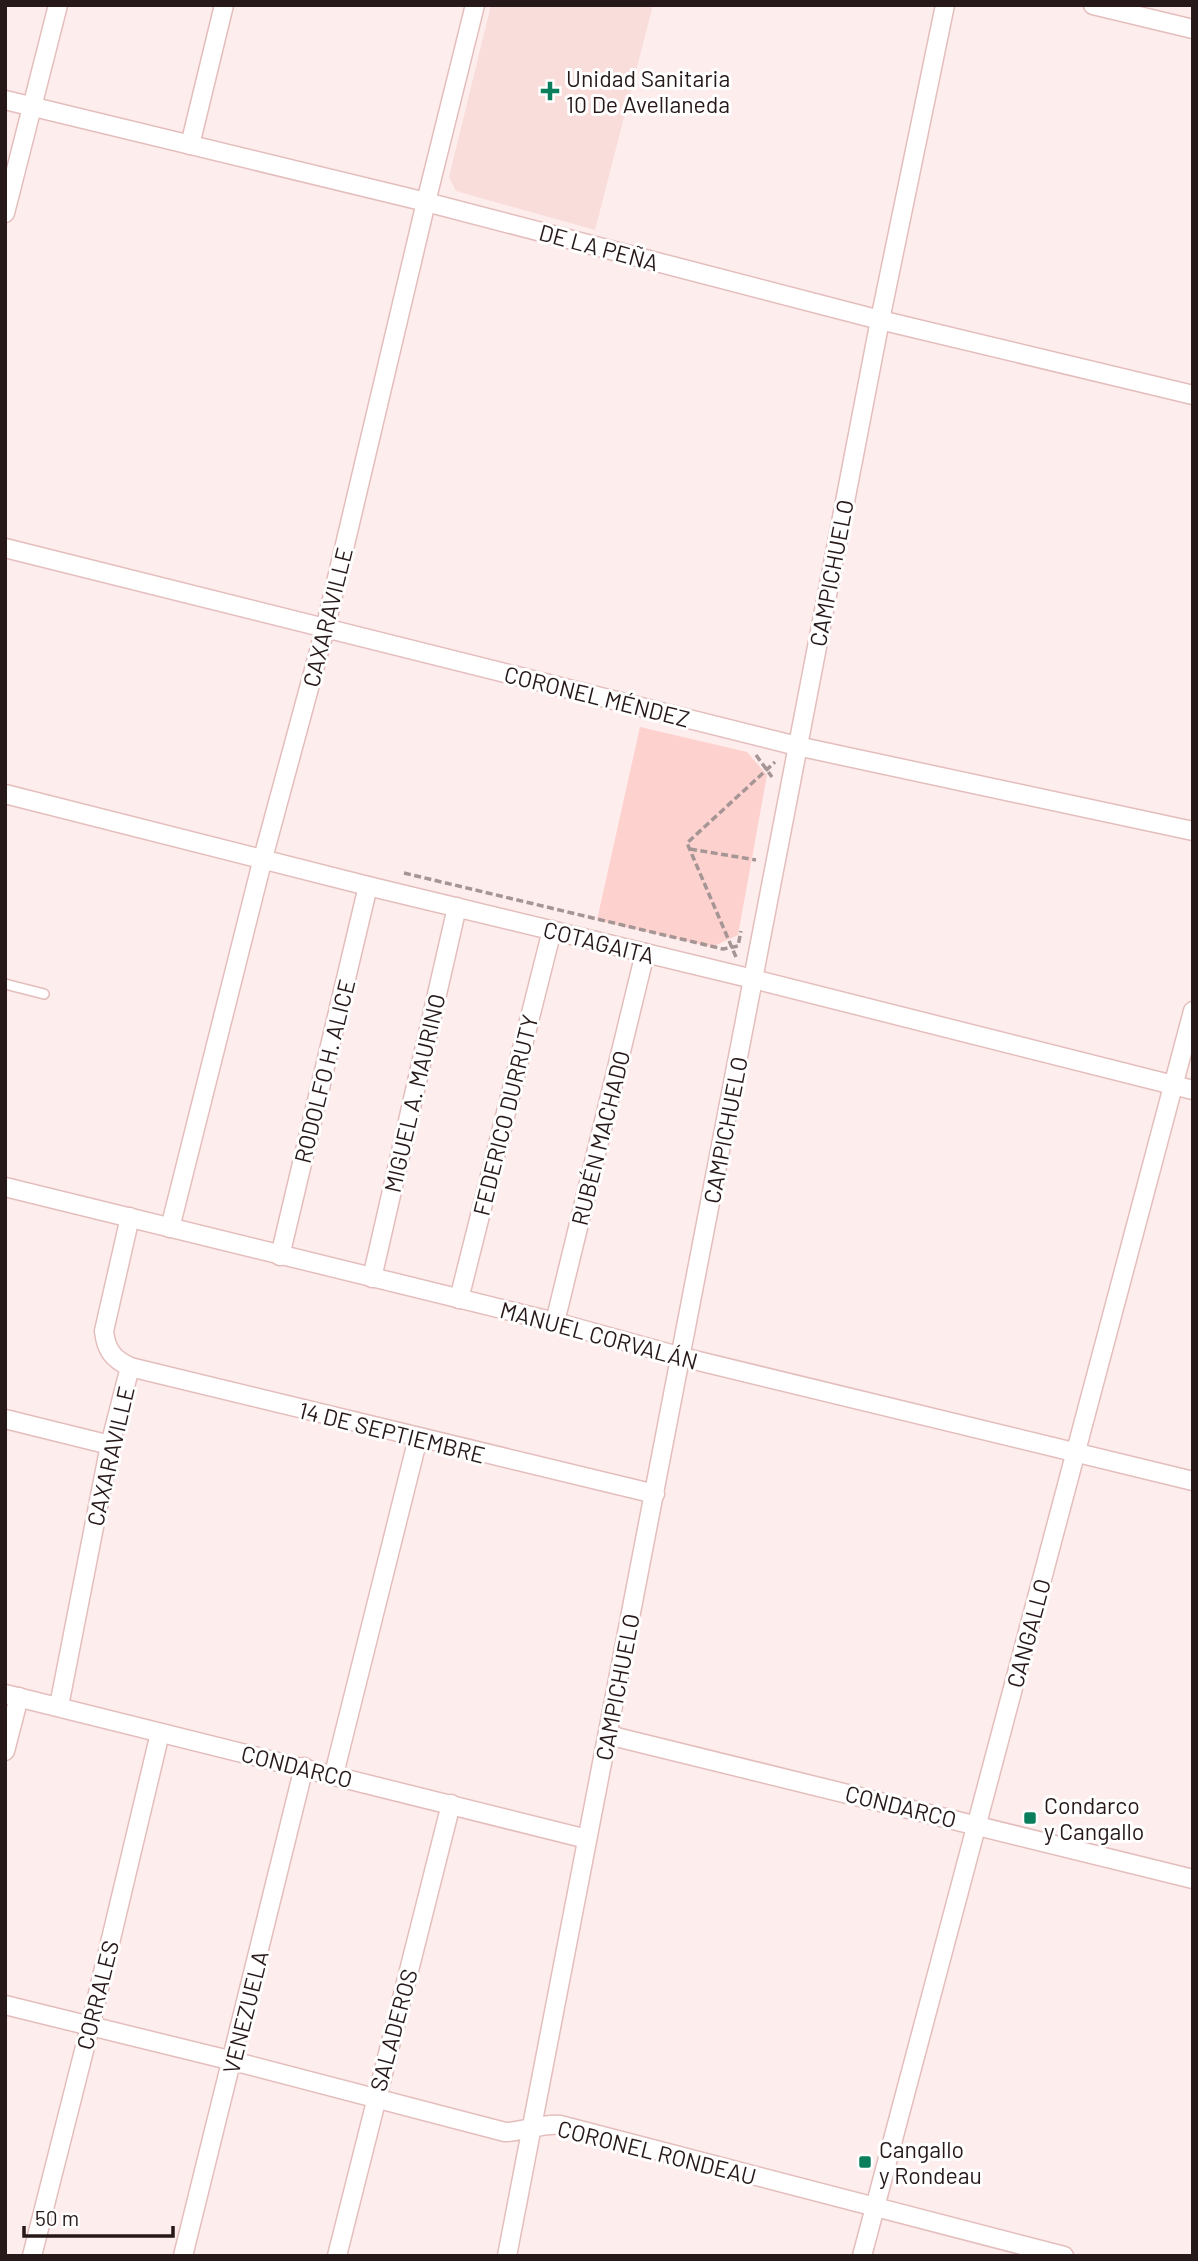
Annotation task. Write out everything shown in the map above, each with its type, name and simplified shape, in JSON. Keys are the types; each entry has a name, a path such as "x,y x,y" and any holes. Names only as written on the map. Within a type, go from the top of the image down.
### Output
{"street":[{"path":"5,213 58,5"},
{"path":"190,145 224,5"},
{"name":"CAXARAVILLE","path":"170,1228 263,858 325,629 475,5"},
{"name":"CAMPICHUELO","path":"507,2256 682,1357 795,754 945,5"},
{"path":"1093,5 1193,29"},
{"name":"DE LA PEÑA","path":"5,100 426,202 880,320 1193,395"},
{"name":"CORONEL MÉNDEZ","path":"5,548 325,629 795,754 1193,831"},
{"name":"COTAGAITA","path":"5,794 1193,1090"},
{"name":"RODOLFO H. ALICE","path":"279,1256 368,886"},
{"name":"MIGUEL A. MAURINO","path":"372,1278 457,907"},
{"name":"FEDERICO DURRUTY","path":"458,1299 552,930"},
{"name":"RUBÉN MACHADO","path":"555,1322 645,953"},
{"name":"CANGALLO","path":"862,2256 1193,1011"},
{"name":"MANUEL CORVALÁN","path":"5,1187 555,1322 682,1357 1193,1481"},
{"name":"CAXARAVILLE","path":"59,1706 110,1445 130,1367 111,1354 105,1342 104,1331 130,1217"},
{"name":"14 DE SEPTIEMBRE","path":"130,1367 655,1494"},
{"path":"5,1419 110,1445"},
{"path":"334,1774 418,1438"},
{"path":"5,1751 12,1695"},
{"name":"CONDARCO","path":"12,1695 587,1839"},
{"name":"CORRALES","path":"32,2256 160,1733"},
{"name":"CONDARCO","path":"608,1735 1193,1879"},
{"name":"VENEZUELA","path":"183,2256 304,1767"},
{"name":"SALADEROS","path":"337,2256 451,1804"},
{"name":"CORONEL RONDEAU","path":"5,2005 505,2132 560,2125 1064,2256"}],"lane":[{"path":"5,984 44,994"}],"path":[{"path":"755,754 774,778"},
{"path":"736,957 687,843 777,760 795,754"},
{"path":"690,849 756,860 754,872"},
{"path":"404,873 723,949 738,946 743,921"}],"shaded area":[{"name":"Unidad Sanitaria 10 De Avellaneda","path":"491,5 653,5 595,230 456,191 449,177"},
{"path":"640,727 747,752 767,775 738,935 712,947 597,920"}],"place":[{"name":"Unidad Sanitaria 10 De Avellaneda","path":"550,91"},
{"name":"Condarco y Cangallo","path":"1030,1818"},
{"name":"Cangallo y Rondeau","path":"865,2162"}]}
